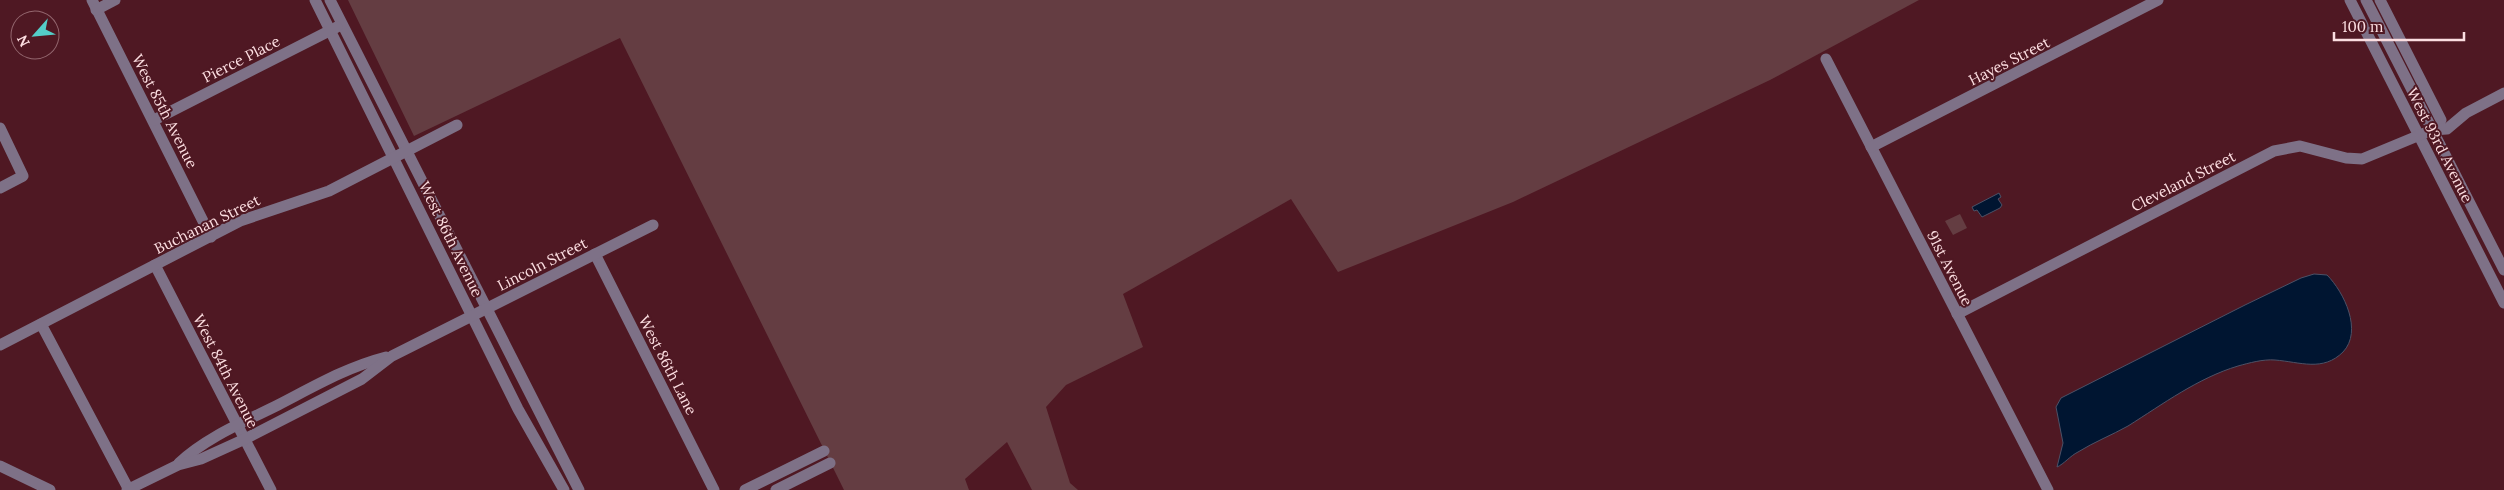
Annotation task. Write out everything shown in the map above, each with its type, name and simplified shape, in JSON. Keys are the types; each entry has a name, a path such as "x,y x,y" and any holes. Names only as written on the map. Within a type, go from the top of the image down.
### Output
{"street":[{"path":"94,5 115,0"},
{"name":"West 86th Avenue","path":"315,0 518,409 562,489"},
{"name":"West 86th Avenue","path":"330,0 577,486"},
{"name":"Hayes Street","path":"1871,147 2158,0"},
{"name":"West 93rd Avenue","path":"2350,0 2504,303"},
{"name":"West 93rd Avenue","path":"2366,0 2504,270"},
{"path":"2380,0 2441,120"},
{"name":"West 85th Avenue","path":"94,5 154,120 211,237"},
{"name":"Pierce Place","path":"154,120 343,24"},
{"name":"91st Avenue","path":"1826,59 2048,490"},
{"name":"Cleveland Street","path":"2432,130 2441,120 2466,113 2504,93"},
{"name":"Cleveland Street","path":"1957,314 2274,151 2300,146 2346,158 2362,159 2432,130 2447,129 2466,113"},
{"name":"Buchanan Street","path":"0,345 252,216 329,191 395,159 457,125"},
{"path":"0,128 23,176 0,188"},
{"name":"Lincoln Street","path":"128,490 178,465 201,459 245,439 362,379 392,356 653,225"},
{"name":"West 86th Lane","path":"595,254 714,490"},
{"name":"West 84th Avenue","path":"155,265 271,490"},
{"path":"41,324 128,490"},
{"name":"Lincoln Street","path":"178,465 195,448 238,425 358,364 392,356"},
{"path":"746,490 824,450"},
{"path":"776,490 830,463"},
{"path":"0,466 50,490"},
{"path":"562,489 577,486"}],"shaded area":[{"path":"348,0 1919,0 1770,80 1513,202 1338,272 1291,199 1123,294 1143,347 1066,385 1046,407 1070,483 1078,490 1032,490 1007,442 965,479 969,490 844,490 620,38 414,136"},
{"path":"1960,214 1967,228 1953,235 1945,221"}],"water":[{"path":"1999,193 2001,197 1998,199 2002,205 2000,208 1982,217 1977,210 1974,211 1972,207"},
{"path":"2314,274 2327,275 2345,301 2351,323 2351,334 2349,343 2343,352 2327,362 2319,364 2266,360 2223,371 2181,392 2128,426 2075,454 2057,467 2063,443 2056,407 2061,398 2245,305 2301,278"}]}
